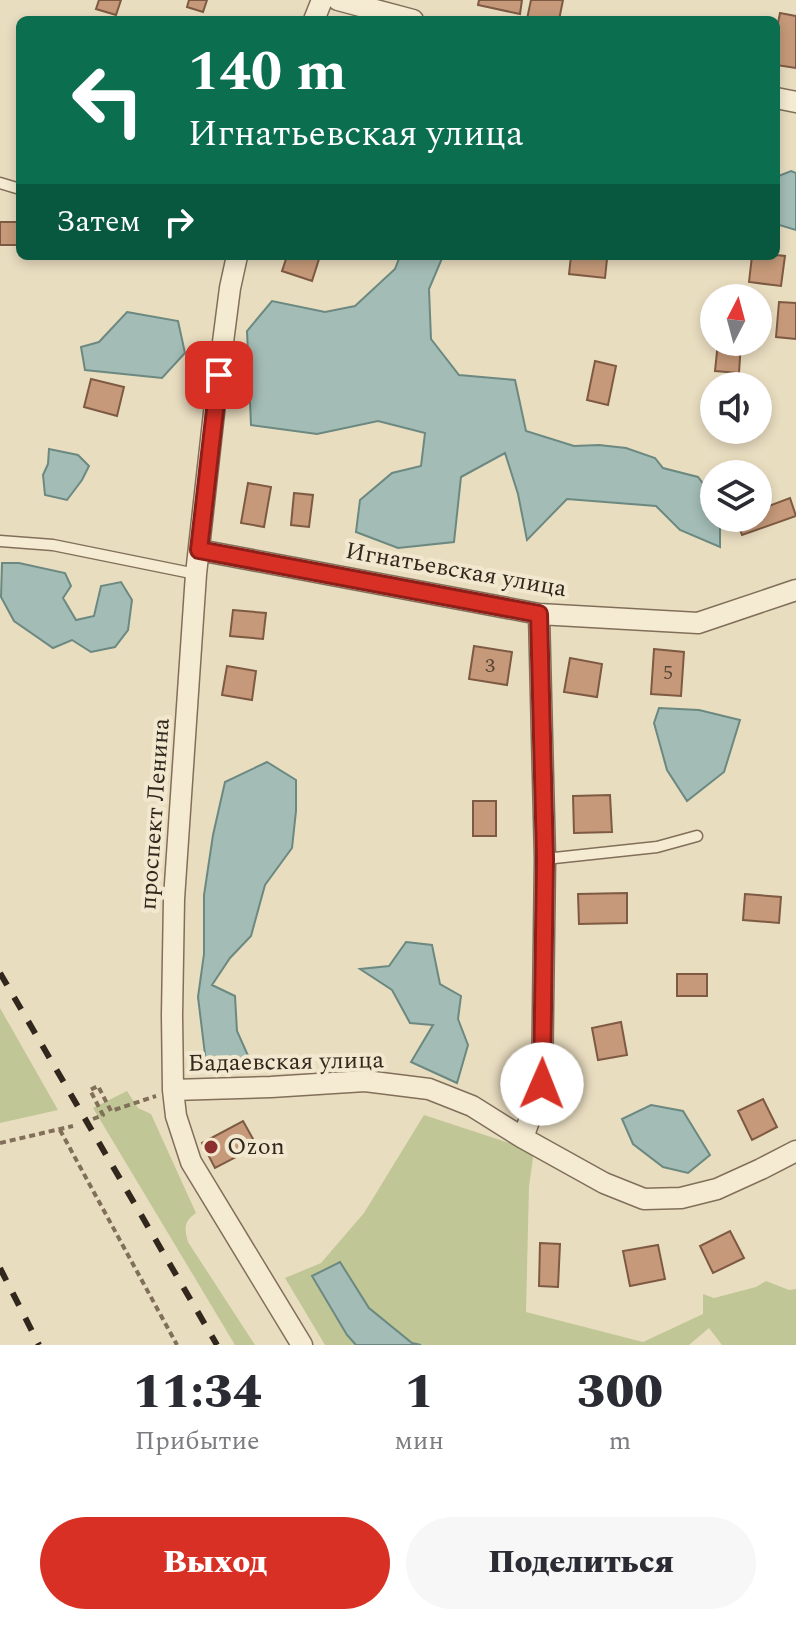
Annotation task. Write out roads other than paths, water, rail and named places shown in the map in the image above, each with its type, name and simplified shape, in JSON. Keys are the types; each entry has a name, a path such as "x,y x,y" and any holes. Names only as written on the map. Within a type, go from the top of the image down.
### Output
{"street":[{"path":"338,0 398,16"},
{"name":"проспект Ленина","path":"236,260 217,389 196,574 174,899 173,1090 176,1116 191,1162 302,1345"},
{"name":"Игнатьевская улица","path":"199,550 539,614 698,623 796,590"},
{"path":"523,1138 542,1084 545,859 539,614"},
{"name":"Бадаевская улица","path":"173,1090 365,1081 429,1089 472,1106 604,1183 644,1199 681,1198 717,1189 796,1151"}],"lane":[{"path":"0,541 53,545 196,574"},
{"path":"545,859 657,847 697,836"}],"water":[{"path":"791,171 796,173 796,230 780,225 780,175"},
{"path":"398,260 441,260 429,289 431,339 459,375 515,380 526,431 574,446 626,448 655,458 663,468 698,477 700,532 720,532 720,547 680,530 656,506 567,499 527,540 518,494 505,453 461,477 454,542 398,548 356,532 360,500 392,473 421,466 425,433 378,421 317,434 251,425 247,331 272,301 325,312 355,306 395,269"},
{"path":"127,312 178,321 185,353 162,378 85,370 81,347 99,342"},
{"path":"49,449 78,455 89,466 67,500 45,495 43,475"},
{"path":"2,563 19,563 65,573 71,586 63,598 76,620 94,616 101,586 121,582 132,600 128,630 115,647 91,652 72,640 53,648 14,621 1,597"},
{"path":"659,708 699,710 740,720 724,772 687,801 667,770 654,723"},
{"path":"267,762 296,780 292,848 265,885 251,936 230,958 212,985 235,996 237,1031 254,1069 207,1071 198,997 204,954 204,895 213,835 225,782"},
{"path":"406,942 432,945 440,984 461,996 458,1019 468,1045 457,1083 411,1062 433,1025 410,1023 392,990 360,969 389,966"},
{"path":"651,1105 683,1111 710,1155 688,1173 663,1167 633,1144 622,1119"},
{"path":"340,1262 369,1308 412,1343 421,1345 356,1345 312,1276"}],"railway":[{"path":"0,973 217,1345"},
{"path":"0,1268 39,1345"}],"place":[{"name":"Ozon","path":"211,1147"}]}
